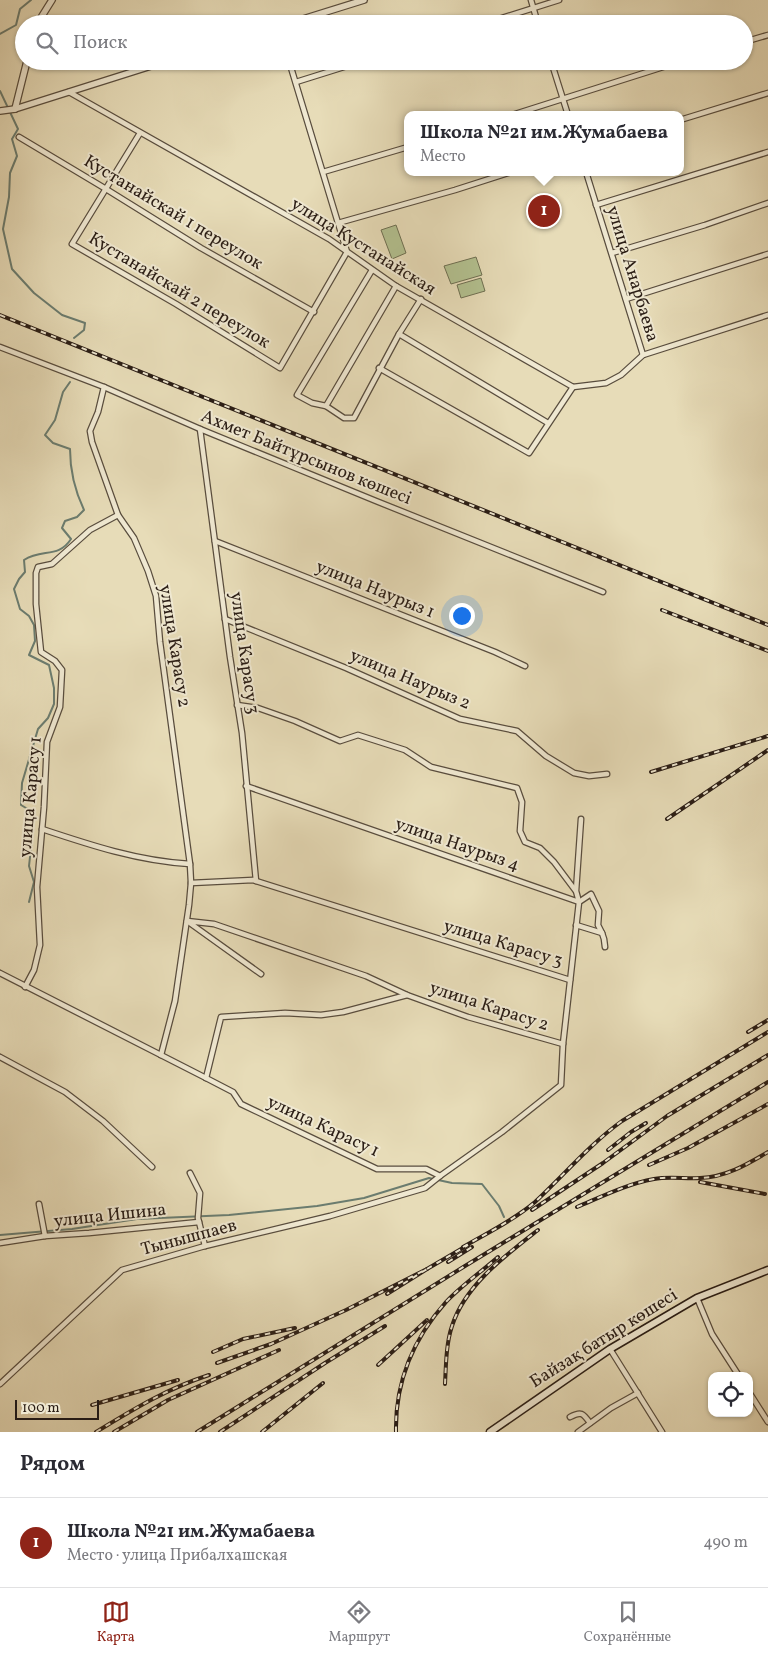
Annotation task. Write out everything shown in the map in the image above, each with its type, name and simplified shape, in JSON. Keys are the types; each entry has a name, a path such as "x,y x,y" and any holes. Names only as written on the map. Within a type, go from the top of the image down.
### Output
{"main road":[{"name":"Байзақ батыр көшесі","path":"490,1432 610,1349 697,1298 768,1270"}],"street":[{"path":"43,15 52,0"},
{"path":"316,15 364,0"},
{"path":"531,0 535,15"},
{"path":"511,15 559,0"},
{"path":"753,39 768,35"},
{"path":"15,109 25,70"},
{"path":"0,111 15,109 139,70"},
{"path":"292,70 347,252 314,312"},
{"path":"296,82 334,70"},
{"path":"554,70 567,111"},
{"path":"525,111 654,70"},
{"name":"улица Кустанайская","path":"69,92 329,239 396,286 573,387"},
{"path":"684,119 768,93"},
{"name":"Кустанайскай 2 переулок","path":"140,132 72,244 176,304 280,368 314,312"},
{"name":"Кустанайскай 1 переулок","path":"20,137 201,248 314,312"},
{"path":"324,172 404,148"},
{"path":"596,205 768,152"},
{"path":"338,223 499,176"},
{"name":"улица Анарбаева","path":"587,176 643,355"},
{"path":"612,253 705,225 768,203"},
{"path":"626,298 768,254"},
{"path":"372,270 297,396 312,403 326,406 344,418 354,418 399,334 421,300"},
{"path":"326,406 396,286"},
{"path":"380,368 529,453 573,387 606,383 621,375 643,355 768,315"},
{"path":"399,334 548,423"},
{"name":"Ахмет Байтұрсынов көшесі","path":"0,347 104,387 200,429 603,592"},
{"name":"улица Карасу 2","path":"104,387 98,412 90,432 118,515 134,538 148,570 156,596 160,642 190,864 191,883 187,921 175,1001 161,1055"},
{"name":"улица Карасу 3","path":"200,429 214,541 242,732 256,881"},
{"name":"улица Карасу 1","path":"26,986 34,970 40,945 37,887 44,808 46,742 60,707 62,670 55,661 41,652 36,604 36,573 38,567 52,564 90,530 118,515"},
{"name":"улица Наурыз 1","path":"214,541 495,652 525,666"},
{"name":"улица Наурыз 2","path":"225,619 346,668 460,719 517,731 546,756 574,773 588,776 608,774"},
{"path":"237,706 258,708 295,721 340,741 358,735 405,750 431,767 517,788 522,802 520,831 525,842 540,848 554,862 576,890"},
{"name":"улица Наурыз 4","path":"246,786 579,902"},
{"path":"440,1176 502,1132 561,1085 563,1044 579,902 576,890 581,819"},
{"path":"42,829 88,845 132,856 165,863 190,864"},
{"name":"улица Карасу 3","path":"191,883 256,881 570,980"},
{"path":"579,902 588,898 591,894 599,911 598,925 605,947"},
{"path":"187,921 262,974"},
{"name":"улица Карасу 2","path":"187,921 214,924 366,976 468,1017 563,1044"},
{"path":"576,925 602,934"},
{"name":"улица Карасу 1","path":"0,972 233,1092 242,1104 377,1169 426,1169 440,1176"},
{"name":"улица Карасу 2","path":"206,1078 221,1017 285,1013 321,1015 336,1013 407,994"},
{"path":"0,1057 66,1092 103,1121 152,1167"},
{"path":"190,1173 200,1193 198,1220 205,1246"},
{"name":"Тынышпаев","path":"0,1384 122,1270 205,1246 330,1216 425,1188 440,1176"},
{"path":"39,1204 44,1236"},
{"name":"улица Ишина","path":"0,1242 44,1236 88,1234 198,1220"},
{"path":"697,1298 712,1334 736,1372"},
{"path":"610,1349 662,1432"},
{"path":"578,1432 611,1408 638,1393"},
{"path":"753,1397 766,1413 768,1422"},
{"path":"570,1417 582,1413 590,1423"}],"green space":[{"path":"396,225 406,253 392,259 381,230"},
{"path":"476,257 482,275 451,284 444,266"},
{"path":"481,278 485,291 461,298 457,285"}],"waterway":[{"path":"18,15 20,9 31,0"},
{"path":"0,34 15,26"},
{"path":"0,91 18,129 12,139 17,156 10,173 9,197 3,229 12,269 34,293 62,315 85,323 84,330 74,338"},
{"path":"29,902 34,882 29,866 34,821 31,811 21,805 22,783 38,729 48,718 54,704 54,688 49,665 29,655 35,641 34,625 29,616 20,609 14,589 25,572 24,560 37,554 61,549 66,545 71,539 62,528 65,521 77,517 84,510 74,480 70,449 53,443 45,435 55,420 63,392 70,382"},
{"path":"0,1235 72,1229 137,1219 229,1215 317,1206 364,1198 429,1178 452,1183 482,1184 499,1206 504,1217"}],"railway":[{"path":"0,315 768,625"},
{"path":"662,610 768,651"},
{"path":"651,772 768,736"},
{"path":"667,819 768,750"},
{"path":"748,1032 768,1020"},
{"path":"463,1247 527,1209 577,1160 622,1121 768,1032"},
{"path":"532,1210 603,1163 667,1116 768,1055"},
{"path":"197,1432 768,1082"},
{"path":"649,1165 688,1148 768,1104"},
{"path":"608,1150 646,1123"},
{"path":"577,1207 644,1181 660,1178 700,1178 727,1173 744,1166 768,1152"},
{"path":"700,1182 765,1194"},
{"path":"445,1384 450,1333 458,1311 466,1297 488,1272 538,1230"},
{"path":"427,1269 468,1245"},
{"path":"448,1262 472,1247"},
{"path":"396,1432 399,1396 408,1362 415,1346 434,1316 446,1302 498,1257"},
{"path":"217,1363 271,1344 346,1310 427,1269 387,1294"},
{"path":"378,1365 427,1320"},
{"path":"220,1432 385,1326"},
{"path":"213,1352 243,1339 295,1328"},
{"path":"114,1432 168,1400 279,1350"},
{"path":"96,1432 164,1393 209,1375"},
{"path":"92,1405 178,1380"},
{"path":"262,1432 323,1383"}],"place":[{"name":"Школа №21 им.Жумабаева","path":"544,211"}]}
